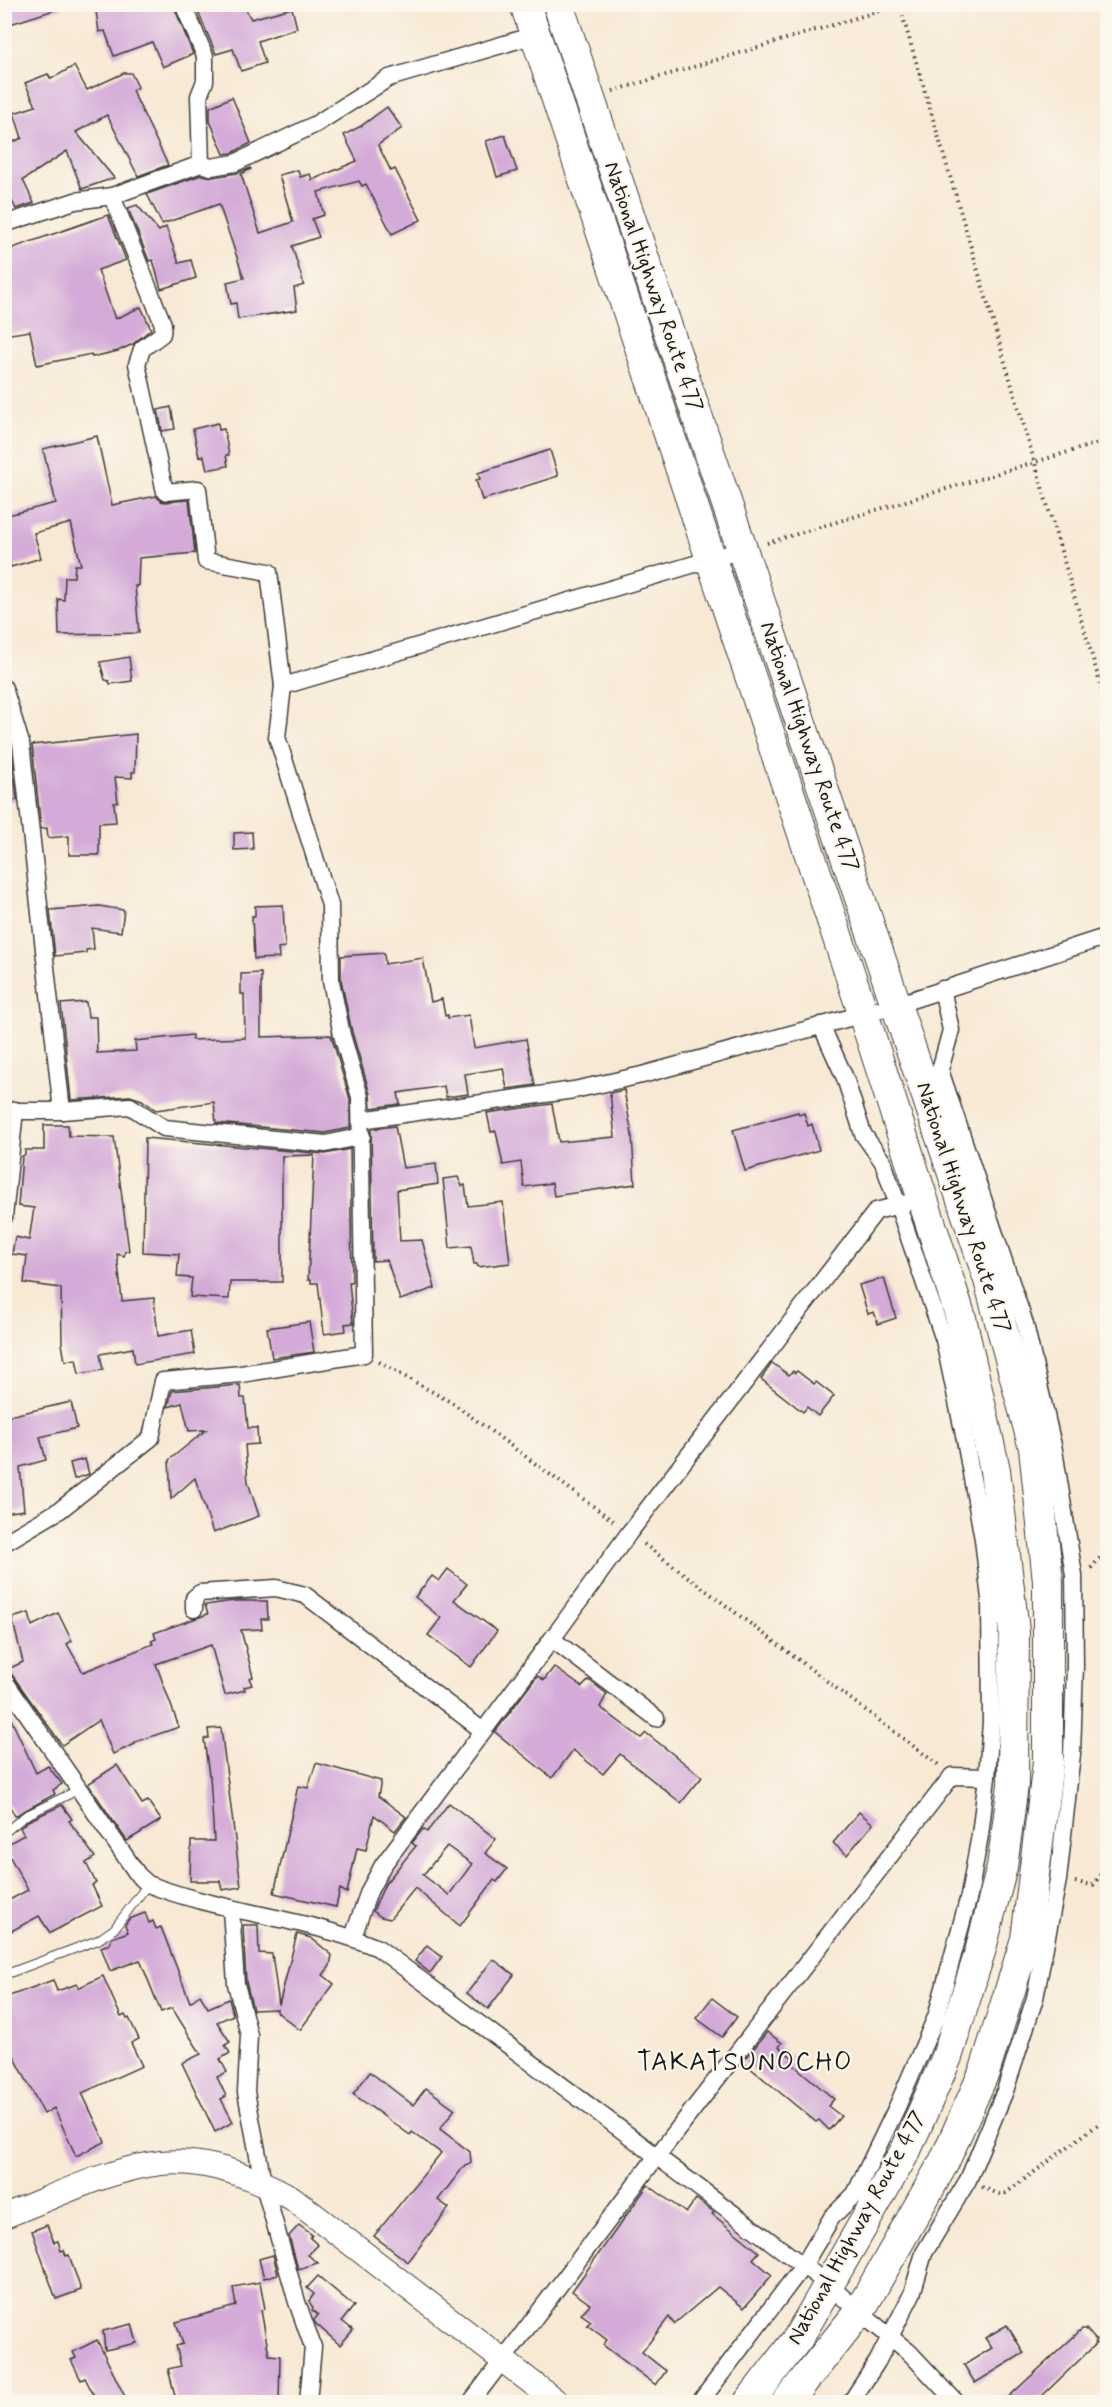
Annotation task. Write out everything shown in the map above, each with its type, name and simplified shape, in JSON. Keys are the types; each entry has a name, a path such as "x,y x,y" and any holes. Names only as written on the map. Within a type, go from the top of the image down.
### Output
{"highway":[{"name":"National Highway Route 477","path":"525,4 863,1013 910,1202 961,1318 995,1470 1014,1631 1013,1785 1002,1867 981,1952 947,2057 906,2150 829,2285 798,2338 749,2403"},
{"name":"National Highway Route 477","path":"558,4 989,1280 1034,1448 1048,1581 1048,1762 1026,1939 985,2070 944,2162 859,2313 787,2403"}],"street":[{"path":"183,4 205,56 205,81 199,96 201,164"},
{"path":"4,224 75,201 112,196 201,164 211,167 236,163 316,124 389,78 535,35"},
{"path":"4,1543 60,1510 151,1438 163,1381 241,1374 364,1354 360,1097 342,1035 331,981 330,905 278,737 283,686 269,572 206,561 198,489 165,492 137,364 142,349 162,334 163,324 112,196"},
{"path":"283,686 742,550"},
{"path":"4,688 21,743 62,1111"},
{"path":"4,1217 10,1111 62,1111 130,1106 164,1128 326,1144 362,1128 574,1090 642,1075 896,1005 1107,936"},
{"path":"850,2403 890,2337 912,2294 924,2253 968,2180 1005,2091 1035,1998 1058,1880 1072,1754 1075,1665 1074,1575 1054,1450 1025,1324 940,1070 951,1030 942,989"},
{"path":"700,2403 802,2266 832,2217 855,2194 897,2107 936,2017 969,1896 981,1835 987,1777 992,1662 990,1599 983,1539 944,1340 910,1202 863,1134 845,1078 821,1025"},
{"path":"353,1937 369,1891 383,1865 629,1533 876,1211 910,1202"},
{"path":"194,1609 194,1598 200,1593 276,1588 305,1595 483,1731"},
{"path":"552,1639 656,1718"},
{"path":"4,1680 138,1875 148,1884 231,1909 353,1937 378,1948 829,2285 859,2313 909,2352 956,2403"},
{"path":"471,2403 657,2156 952,1776 987,1777"},
{"path":"231,1909 236,1984 249,2035 246,2092 263,2182 297,2302 313,2347 308,2403"},
{"path":"4,2217 117,2172 161,2163 197,2164 263,2182 292,2198 557,2403"}],"lane":[{"path":"4,1833 25,1816 80,1789"},
{"path":"4,1975 98,1940 114,1929 148,1884"}],"path":[{"path":"589,98 900,5 1107,710"},
{"path":"742,550 1107,440"},
{"path":"364,1354 454,1404 952,1776"},
{"path":"1058,1880 1093,1885 1107,1866"},
{"path":"968,2180 999,2194 1006,2193 1107,2117"}],"building":[{"path":"4,4 61,4 61,8 4,26"},
{"path":"95,4 173,4 193,54 163,67 152,42 114,56 105,31 99,32"},
{"path":"195,4 243,4 251,19 292,8 297,28 258,41 265,63 241,71 233,49 216,54"},
{"path":"74,66 87,90 124,73 131,73 138,87 132,90 168,165 138,176 107,115 76,132 114,178 82,189 67,151 23,180 34,203 16,209 4,185 4,146 22,138 14,113 36,106 25,83 48,74 51,79"},
{"path":"232,97 251,143 232,153 224,154 210,121 210,107"},
{"path":"387,107 402,128 378,145 391,171 395,169 421,220 392,234 366,184 362,186 359,181 318,192 324,215 312,219 319,237 292,246 304,285 294,288 297,310 238,319 236,303 231,304 227,282 244,278 219,204 162,224 147,194 201,175 213,177 250,168 241,174 260,233 293,222 279,175 298,170 300,177 310,174 312,180 357,161 344,135"},
{"path":"505,135 517,171 497,177 486,141"},
{"path":"137,205 159,231 166,227 179,263 191,260 196,278 161,289 153,260 149,261 128,208"},
{"path":"108,215 126,260 98,270 115,319 141,307 151,329 133,344 118,351 37,365 30,331 4,335 4,251"},
{"path":"171,407 175,429 162,431 158,410"},
{"path":"218,423 219,430 224,429 229,455 226,455 228,466 207,470 204,456 199,457 193,429"},
{"path":"97,436 112,505 156,496 165,502 189,500 195,553 139,558 138,586 135,586 139,633 59,635 58,599 64,600 65,577 74,577 75,565 81,565 71,523 34,533 41,558 11,567 4,546 4,516 56,503 43,449"},
{"path":"550,450 558,476 482,500 476,480 480,479 478,473"},
{"path":"129,657 132,681 110,684 105,680 100,662"},
{"path":"136,734 135,772 132,772 132,778 115,777 118,802 114,803 116,822 99,823 99,855 69,855 69,836 48,838 47,828 41,829 32,745"},
{"path":"11,747 17,800 4,802 4,748"},
{"path":"252,832 253,849 234,850 234,833"},
{"path":"283,905 285,947 278,948 279,958 254,959 252,916 255,916 255,906"},
{"path":"99,906 124,910 121,932 92,928 94,949 86,950 86,953 55,956 50,910"},
{"path":"384,953 385,964 423,958 431,1002 442,999 445,1016 448,1015 448,1018 469,1015 474,1048 526,1039 535,1085 507,1089 503,1068 465,1074 468,1094 446,1097 444,1086 398,1093 400,1104 371,1108 370,1094 352,1032 341,980 341,956"},
{"path":"261,973 261,1037 331,1035 350,1099 350,1128 325,1133 216,1123 214,1102 156,1110 142,1100 130,1096 71,1100 61,1004 86,1002 88,1017 96,1017 97,1053 136,1051 135,1041 192,1035 192,1040 245,1038 241,974"},
{"path":"624,1090 632,1135 635,1184 554,1196 552,1183 524,1187 521,1162 503,1165 496,1131 491,1132 487,1113 552,1104 559,1142 615,1137 610,1093"},
{"path":"798,1112 799,1115 804,1113 808,1126 812,1124 819,1150 745,1171 733,1130"},
{"path":"44,1125 68,1125 69,1136 114,1137 129,1251 125,1251 124,1256 117,1254 122,1301 154,1298 158,1336 191,1330 195,1354 135,1364 133,1348 100,1354 103,1370 79,1374 76,1359 65,1361 62,1344 61,1288 24,1283 27,1256 12,1254 15,1237 29,1240 34,1208 18,1206 22,1156 25,1155 25,1150 44,1150"},
{"path":"395,1126 403,1168 436,1164 438,1184 397,1190 400,1241 422,1240 435,1288 400,1300 387,1260 373,1261 371,1129"},
{"path":"145,1138 325,1154 350,1149 352,1282 349,1282 353,1323 345,1324 346,1331 324,1334 318,1283 311,1283 311,1280 308,1280 314,1155 282,1156 282,1282 230,1282 229,1299 190,1297 192,1278 177,1277 179,1254 143,1252"},
{"path":"458,1177 462,1186 465,1185 468,1206 503,1202 510,1263 478,1267 474,1264 471,1246 450,1248 443,1179"},
{"path":"884,1278 896,1318 878,1324 874,1312 868,1314 859,1285"},
{"path":"309,1322 314,1352 272,1358 267,1328"},
{"path":"772,1363 789,1375 797,1371 834,1396 818,1416 807,1407 803,1412 761,1379"},
{"path":"240,1385 241,1398 245,1398 248,1428 257,1428 258,1444 245,1445 248,1482 259,1516 213,1533 195,1478 171,1499 169,1460 206,1430 189,1431 182,1403 168,1407 172,1391"},
{"path":"71,1402 77,1428 40,1437 46,1460 20,1467 24,1510 4,1513 4,1417"},
{"path":"85,1459 89,1474 74,1479 70,1463"},
{"path":"448,1569 467,1584 454,1600 497,1631 471,1667 428,1635 441,1618 415,1597 432,1576 439,1581"},
{"path":"234,1601 267,1601 268,1619 261,1619 262,1629 241,1630 253,1677 249,1678 252,1685 244,1687 245,1690 225,1695 211,1645 156,1664 179,1727 135,1742 113,1754 99,1720 62,1745 8,1669 23,1662 12,1618 29,1613 32,1626 58,1613 72,1641 67,1644 83,1672 153,1644 151,1641 156,1639 154,1633 208,1614 205,1605"},
{"path":"554,1667 582,1687 589,1680 607,1694 600,1707 641,1738 646,1733 702,1777 681,1803 620,1754 603,1774 573,1750 552,1778 495,1732 537,1676 544,1680"},
{"path":"4,1704 36,1773 48,1766 62,1784 53,1790 55,1794 15,1816 4,1796"},
{"path":"221,1728 241,1887 222,1890 220,1881 190,1881 191,1841 214,1841 210,1775 204,1739 209,1738 208,1729"},
{"path":"316,1763 381,1781 378,1796 406,1817 395,1831 374,1815 366,1850 357,1848 347,1893 340,1889 336,1907 274,1893 298,1786 308,1788"},
{"path":"117,1765 142,1804 148,1801 161,1820 127,1841 88,1784"},
{"path":"449,1803 496,1839 485,1853 507,1869 497,1882 494,1880 460,1926 415,1888 390,1919 381,1917 373,1911 385,1884 416,1846 412,1843 423,1829 427,1832","holes":["447,1846 472,1864 449,1895 423,1875"]},
{"path":"62,1805 72,1819 69,1821 95,1857 86,1863 96,1883 92,1885 102,1906 50,1933 39,1916 4,1935 4,1903 28,1890 4,1846 24,1835 20,1828 28,1821"},
{"path":"859,1812 873,1824 847,1855 833,1843"},
{"path":"145,1913 149,1923 153,1921 156,1929 161,1927 190,2002 200,1995 208,2008 229,1999 233,2015 217,2022 230,2042 225,2045 230,2053 220,2059 227,2072 217,2077 226,2096 221,2099 233,2122 215,2132 182,2063 201,2054 172,2008 161,2012 140,1960 110,1971 101,1947 110,1944 112,1938 128,1932 125,1925 129,1919"},
{"path":"243,1925 258,1925 259,1953 272,1954 279,2005 297,1934 311,1938 332,1955 330,1966 323,1975 334,1984 300,2030 277,2012 277,2009 253,2010 246,1982"},
{"path":"427,1945 442,1957 430,1973 415,1961"},
{"path":"493,1959 514,1975 488,2009 467,1993"},
{"path":"103,1976 121,2017 125,2015 127,2019 129,2018 139,2039 131,2043 142,2066 82,2093 105,2142 76,2156 54,2108 44,2114 14,2056 4,2061 4,1998 53,1980 57,1991 77,1984 78,1988"},
{"path":"712,1998 737,2017 722,2037 696,2018"},
{"path":"767,2032 782,2043 779,2047 793,2058 790,2062 834,2099 828,2106 841,2116 829,2130 743,2062"},
{"path":"370,2072 413,2105 426,2088 455,2109 440,2129 470,2152 471,2163 465,2165 438,2200 449,2208 408,2262 374,2236 441,2153 412,2132 410,2135 353,2094"},
{"path":"648,2185 686,2213 696,2199 714,2212 712,2214 759,2252 753,2259 772,2275 744,2308 718,2287 674,2324 669,2317 642,2352 666,2371 656,2385 603,2345 607,2340 587,2325 591,2321 581,2314 590,2304 572,2291"},
{"path":"47,2225 54,2242 58,2241 61,2251 64,2250 66,2256 69,2255 81,2290 56,2299 32,2231"},
{"path":"299,2225 312,2235 310,2238 318,2245 308,2255 318,2263 298,2269 289,2236"},
{"path":"273,2255 278,2274 264,2278 259,2259"},
{"path":"318,2276 354,2306 342,2321 353,2330 340,2345 314,2320 318,2315 312,2310 309,2301 314,2294 307,2288"},
{"path":"260,2282 265,2309 261,2310 269,2355 280,2356 279,2403 177,2403 168,2369 181,2366 176,2346 183,2344 176,2322 236,2306 233,2287"},
{"path":"132,2324 137,2343 105,2350 103,2331"},
{"path":"1007,2325 1024,2353 975,2383 964,2365 992,2348 985,2338"},
{"path":"1082,2329 1086,2329 1096,2340 1096,2344 1042,2396 1034,2403 1002,2403"},
{"path":"97,2340 128,2403 98,2403 85,2378 81,2380 71,2360 76,2358 73,2352"}],"district":[{"name":"TAKATSUNOCHO","path":"745,2063"}]}
